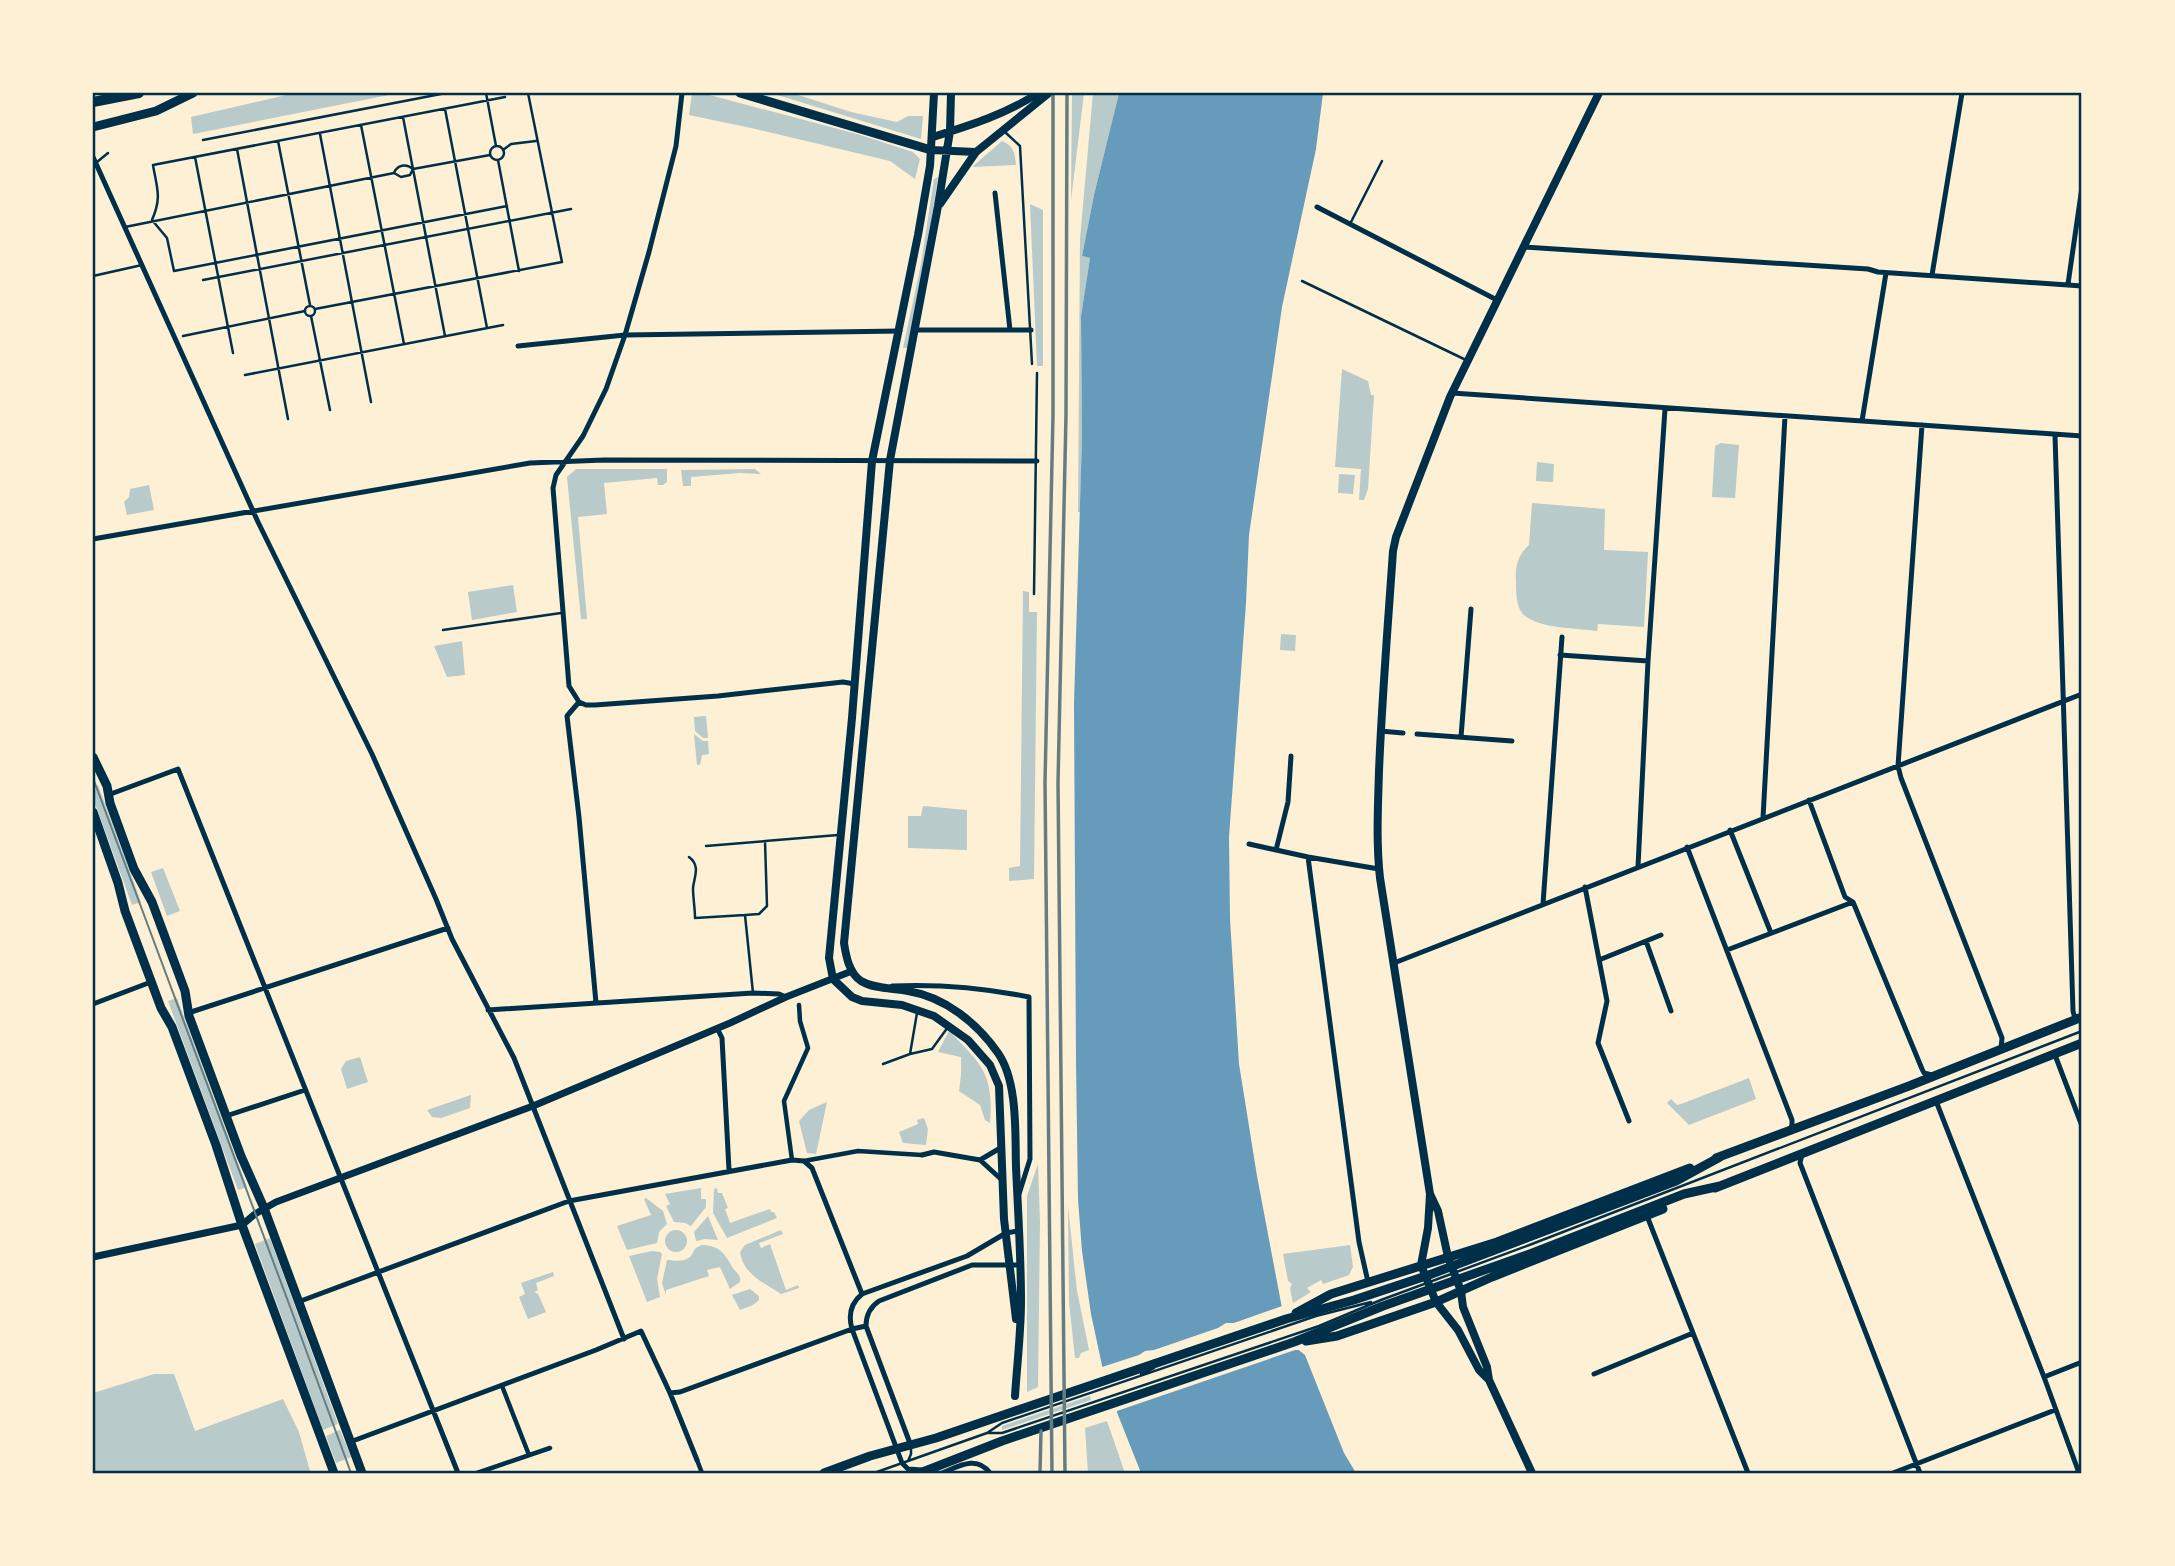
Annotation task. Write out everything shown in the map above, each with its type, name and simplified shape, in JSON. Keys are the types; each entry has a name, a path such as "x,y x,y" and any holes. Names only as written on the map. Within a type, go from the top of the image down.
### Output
{"highway":[{"path":"93,102 139,93"}],"main road":[{"path":"93,127 156,111 193,93"},
{"path":"740,93 931,150 976,152"},
{"path":"934,93 933,136 918,234 872,461 830,958 832,979 852,997 862,1001 902,1005 934,1016 968,1040 990,1065 999,1086 1006,1233 1018,1333"},
{"path":"951,93 950,131 938,206 890,460 844,943 852,971 861,981 879,987 912,991 939,1001 978,1028 1000,1055 1013,1092 1018,1197 1021,1299 1015,1396"},
{"path":"1489,1380 1479,1370 1458,1330 1436,1303 1421,1265 1428,1228 1430,1194 1379,869 1377,815 1380,731 1393,551 1423,463 1466,360 1599,93"},
{"path":"933,136 967,127 1043,95"},
{"path":"938,206 976,152 1043,95"},
{"path":"93,757 102,772 134,869 152,902 185,991 188,1013 240,1156 264,1208 362,1473"},
{"path":"93,812 96,833 118,883 125,911 161,1008 172,1027 334,1473"},
{"path":"1287,1322 1325,1297 1521,1234 2082,1017"},
{"path":"1294,1342 1337,1336 1436,1303 1720,1186 2082,1043"},
{"path":"924,1472 1002,1437 1294,1342 1383,1306 1548,1247 1679,1187 1720,1157"},
{"path":"824,1473 896,1448 1002,1419 1195,1350 1416,1279 1679,1187 1720,1186"},
{"path":"1430,1194 1438,1211 1463,1307 1487,1367 1489,1380 1532,1473"}],"street":[{"path":"682,93 676,146 625,335 606,388 583,436 556,474 553,488 569,686 579,702 595,705 718,696 843,682 855,684"},
{"path":"1932,275 1962,93"},
{"path":"94,160 253,510 372,754 448,928 513,1058 624,1339"},
{"path":"2068,284 2082,187"},
{"path":"995,193 1010,330"},
{"path":"1317,207 1497,300"},
{"path":"1523,247 2082,286"},
{"path":"1862,421 1886,273"},
{"path":"915,330 1031,330"},
{"path":"518,346 625,335 900,331"},
{"path":"1452,393 2082,436"},
{"path":"1638,867 1648,661 1665,409"},
{"path":"1763,818 1785,416"},
{"path":"1922,425 1898,766 2001,1038 2001,1050"},
{"path":"2055,435 2073,1011 2074,1015 2082,1017"},
{"path":"93,539 530,463 1037,461"},
{"path":"1461,737 1471,609"},
{"path":"1543,904 1562,638"},
{"path":"1560,655 1648,661"},
{"path":"1394,963 2082,694"},
{"path":"579,702 567,716 596,1003"},
{"path":"1380,731 1403,733"},
{"path":"1418,734 1512,741"},
{"path":"1276,850 1288,802 1292,756"},
{"path":"108,795 178,769 458,1473"},
{"path":"1809,800 1845,897 1853,902 1922,1069 1924,1073 1935,1075"},
{"path":"1730,830 1771,933"},
{"path":"1249,844 1379,869"},
{"path":"1687,847 1792,1120 1790,1130"},
{"path":"1308,857 1359,1242 1368,1282"},
{"path":"1585,887 1607,1001 1598,1043 1629,1121"},
{"path":"1727,950 1853,902"},
{"path":"188,1013 448,928"},
{"path":"1599,960 1661,935"},
{"path":"1646,941 1671,1011"},
{"path":"93,1257 242,1225 264,1208 533,1106 852,971"},
{"path":"93,1004 151,982"},
{"path":"879,987 927,984 1029,997 1030,1158 1018,1197"},
{"path":"488,1010 753,993 779,994 786,997"},
{"path":"792,1160 784,1101 808,1048 800,1021 799,1004"},
{"path":"717,1028 722,1038 729,1170"},
{"path":"2055,1055 2082,1126"},
{"path":"226,1116 305,1090"},
{"path":"1936,1101 2079,1473"},
{"path":"980,1160 1002,1147"},
{"path":"298,1302 569,1201 729,1170 858,1151 922,1155 933,1152 980,1160 1002,1180"},
{"path":"1802,1154 1800,1163 1920,1473"},
{"path":"804,1161 812,1168 862,1294"},
{"path":"1647,1216 1748,1473"},
{"path":"924,1472 908,1469 896,1448 852,1329 850,1311 862,1294 967,1256 1006,1233 1018,1231"},
{"path":"911,1446 866,1326 869,1311 879,1301 972,1265 1020,1265"},
{"path":"670,1392 680,1392 866,1326"},
{"path":"350,1442 641,1331 670,1392 702,1473"},
{"path":"1594,1374 1693,1333"},
{"path":"2044,1377 2082,1362"},
{"path":"502,1386 529,1455"},
{"path":"1893,1473 2055,1410"},
{"path":"477,1473 550,1448"},
{"path":"942,1473 972,1462 982,1465 990,1473"}],"lane":[{"path":"203,140 446,93"},
{"path":"486,93 496,146 503,150"},
{"path":"278,141 310,305 316,309 520,271 562,262 528,93"},
{"path":"152,220 159,205 153,165 505,97"},
{"path":"445,108 487,328"},
{"path":"403,117 445,336"},
{"path":"361,125 404,344"},
{"path":"1002,129 1020,146 1032,365"},
{"path":"320,133 371,402"},
{"path":"503,150 511,144 537,141"},
{"path":"496,146 491,148 492,159 498,160 503,156 503,150"},
{"path":"237,149 288,419"},
{"path":"94,160 108,153"},
{"path":"394,173 402,166 413,169 490,155"},
{"path":"195,157 233,353"},
{"path":"498,160 520,271"},
{"path":"1350,224 1382,161"},
{"path":"125,227 394,173 401,177 408,176 413,169"},
{"path":"152,220 167,238 174,271 507,206"},
{"path":"203,280 571,209"},
{"path":"93,276 142,264"},
{"path":"1303,281 1466,360"},
{"path":"305,312 310,305"},
{"path":"316,309 312,316 330,410"},
{"path":"183,336 305,312 312,316"},
{"path":"245,375 503,325"},
{"path":"1034,594 1037,373"},
{"path":"443,630 564,613"},
{"path":"706,846 840,835"},
{"path":"689,858 696,867 693,887 695,918 759,914 768,906 765,841"},
{"path":"745,915 753,993"},
{"path":"911,1054 918,1010"},
{"path":"883,1064 932,1049 948,1026"},
{"path":"987,1433 1002,1437 1319,1326 2082,1031"},
{"path":"874,1473 987,1433 1002,1419 1126,1381 1287,1322 1381,1300"},
{"path":"1126,1381 1195,1350"},
{"path":"905,1462 911,1454 911,1446"}],"shaded area":[{"path":"295,93 394,94 193,134 191,117"},
{"path":"692,93 702,93 857,134 913,152 920,159 915,179 890,161 689,115"},
{"path":"771,93 792,93 851,112 897,122 908,116 923,116 921,139"},
{"path":"1072,93 1084,93 1071,200"},
{"path":"1093,93 1119,93 1082,256 1090,258 1081,316 1082,438 1078,512 1080,239"},
{"path":"1002,141 1013,150 1016,165 972,167"},
{"path":"938,177 925,264 908,348 903,348 921,264 934,179"},
{"path":"1030,204 1043,210 1043,366 1037,366"},
{"path":"1342,369 1368,381 1371,395 1374,395 1368,489 1364,500 1359,500 1361,469 1335,467"},
{"path":"1721,443 1739,445 1735,498 1712,497 1715,446"},
{"path":"1537,462 1554,464 1553,482 1536,481"},
{"path":"576,469 667,469 667,482 663,485 658,485 657,478 604,483 607,514 578,517 587,619 581,619 567,477"},
{"path":"755,469 761,474 691,477 691,486 683,486 681,470"},
{"path":"1339,474 1355,475 1353,494 1338,493"},
{"path":"149,485 154,510 127,515 124,502 129,497 130,489"},
{"path":"1532,503 1605,509 1604,550 1648,552 1644,627 1598,624 1597,631 1568,628 1537,622 1522,613 1517,598 1516,570 1520,557 1529,545"},
{"path":"513,585 517,612 472,620 468,592"},
{"path":"1023,591 1029,592 1029,612 1037,612 1034,879 1009,881 1009,868 1020,866"},
{"path":"1281,634 1296,635 1295,651 1280,650"},
{"path":"462,641 465,675 447,677 434,646"},
{"path":"706,716 708,738 703,738 695,731 694,717"},
{"path":"694,734 703,741 708,741 709,754 702,755 700,765 697,765"},
{"path":"98,785 141,902 132,905 93,798 93,787"},
{"path":"923,806 967,810 967,850 908,848 908,816 921,816"},
{"path":"163,868 180,911 167,916 151,872"},
{"path":"177,998 247,1187 238,1190 168,1001"},
{"path":"949,1031 983,1071 990,1093 990,1123 985,1120 980,1105 959,1091 961,1057 938,1052"},
{"path":"360,1057 368,1082 347,1089 341,1069 346,1061"},
{"path":"1749,1078 1756,1099 1689,1125 1667,1103 1671,1099 1677,1105 1681,1104"},
{"path":"471,1095 470,1108 441,1118 432,1117 427,1110"},
{"path":"827,1102 816,1154 807,1153 799,1121 809,1110"},
{"path":"924,1118 928,1129 926,1145 903,1143 899,1132 918,1124 917,1120"},
{"path":"1038,1164 1038,1387 1027,1392 1027,1196"},
{"path":"701,1188 701,1199 706,1199 706,1207 691,1226 674,1222 666,1206 670,1204 665,1194"},
{"path":"717,1188 728,1208 725,1209 730,1223 770,1209 777,1218 727,1238 713,1213 714,1189"},
{"path":"644,1199 663,1211 667,1224 659,1232 657,1243 627,1250 617,1226 651,1215"},
{"path":"1068,1206 1077,1291 1089,1350 1081,1353 1079,1358 1075,1358 1069,1302"},
{"path":"708,1216 718,1240 696,1241 694,1232"},
{"path":"676,1230 684,1233 687,1241 684,1249 676,1252 668,1249 665,1241 668,1233"},
{"path":"781,1230 783,1234 759,1243 761,1248 770,1244 786,1290 798,1285 799,1288 781,1294 750,1272 740,1252 745,1245"},
{"path":"270,1238 338,1424 323,1430 255,1244"},
{"path":"702,1245 721,1251 739,1276 740,1282 730,1289 720,1267 707,1270 709,1276 666,1290 666,1295 662,1283 667,1260 688,1259"},
{"path":"1350,1245 1353,1267 1349,1275 1323,1284 1321,1280 1307,1288 1311,1292 1293,1303 1290,1288 1292,1284 1288,1281 1283,1254"},
{"path":"652,1251 662,1254 657,1279 660,1297 647,1302 629,1256"},
{"path":"553,1272 554,1276 536,1283 538,1290 534,1292 538,1294 546,1312 528,1319 519,1297 525,1294 521,1283"},
{"path":"750,1289 759,1296 759,1300 740,1310 732,1295"},
{"path":"154,1374 174,1374 195,1431 283,1399 299,1432 310,1471 93,1473 93,1393"},
{"path":"1090,1396 1091,1400 1002,1430 1002,1426"},
{"path":"1107,1421 1125,1473 1088,1473 1085,1428"},
{"path":"340,1430 351,1457 336,1463 326,1436"}],"water":[{"path":"1119,93 1323,93 1316,149 1282,307 1249,535 1229,837 1230,919 1239,1064 1282,1308 1295,1347 1305,1355 1344,1453 1356,1473 1141,1473 1103,1370 1091,1314 1078,1199 1076,1061 1074,703 1082,438 1081,316 1090,258 1082,256"}],"pier":[{"path":"1285,1305 1298,1345 1305,1350 1295,1350 1114,1412 1099,1368"}],"tram line":[{"path":"93,778 351,1473"}],"railway":[{"path":"1052,1473 1045,782 1053,415 1053,93"},
{"path":"1065,1473 1058,783 1066,415 1067,93"},
{"path":"1040,1473 1041,1431"}]}
